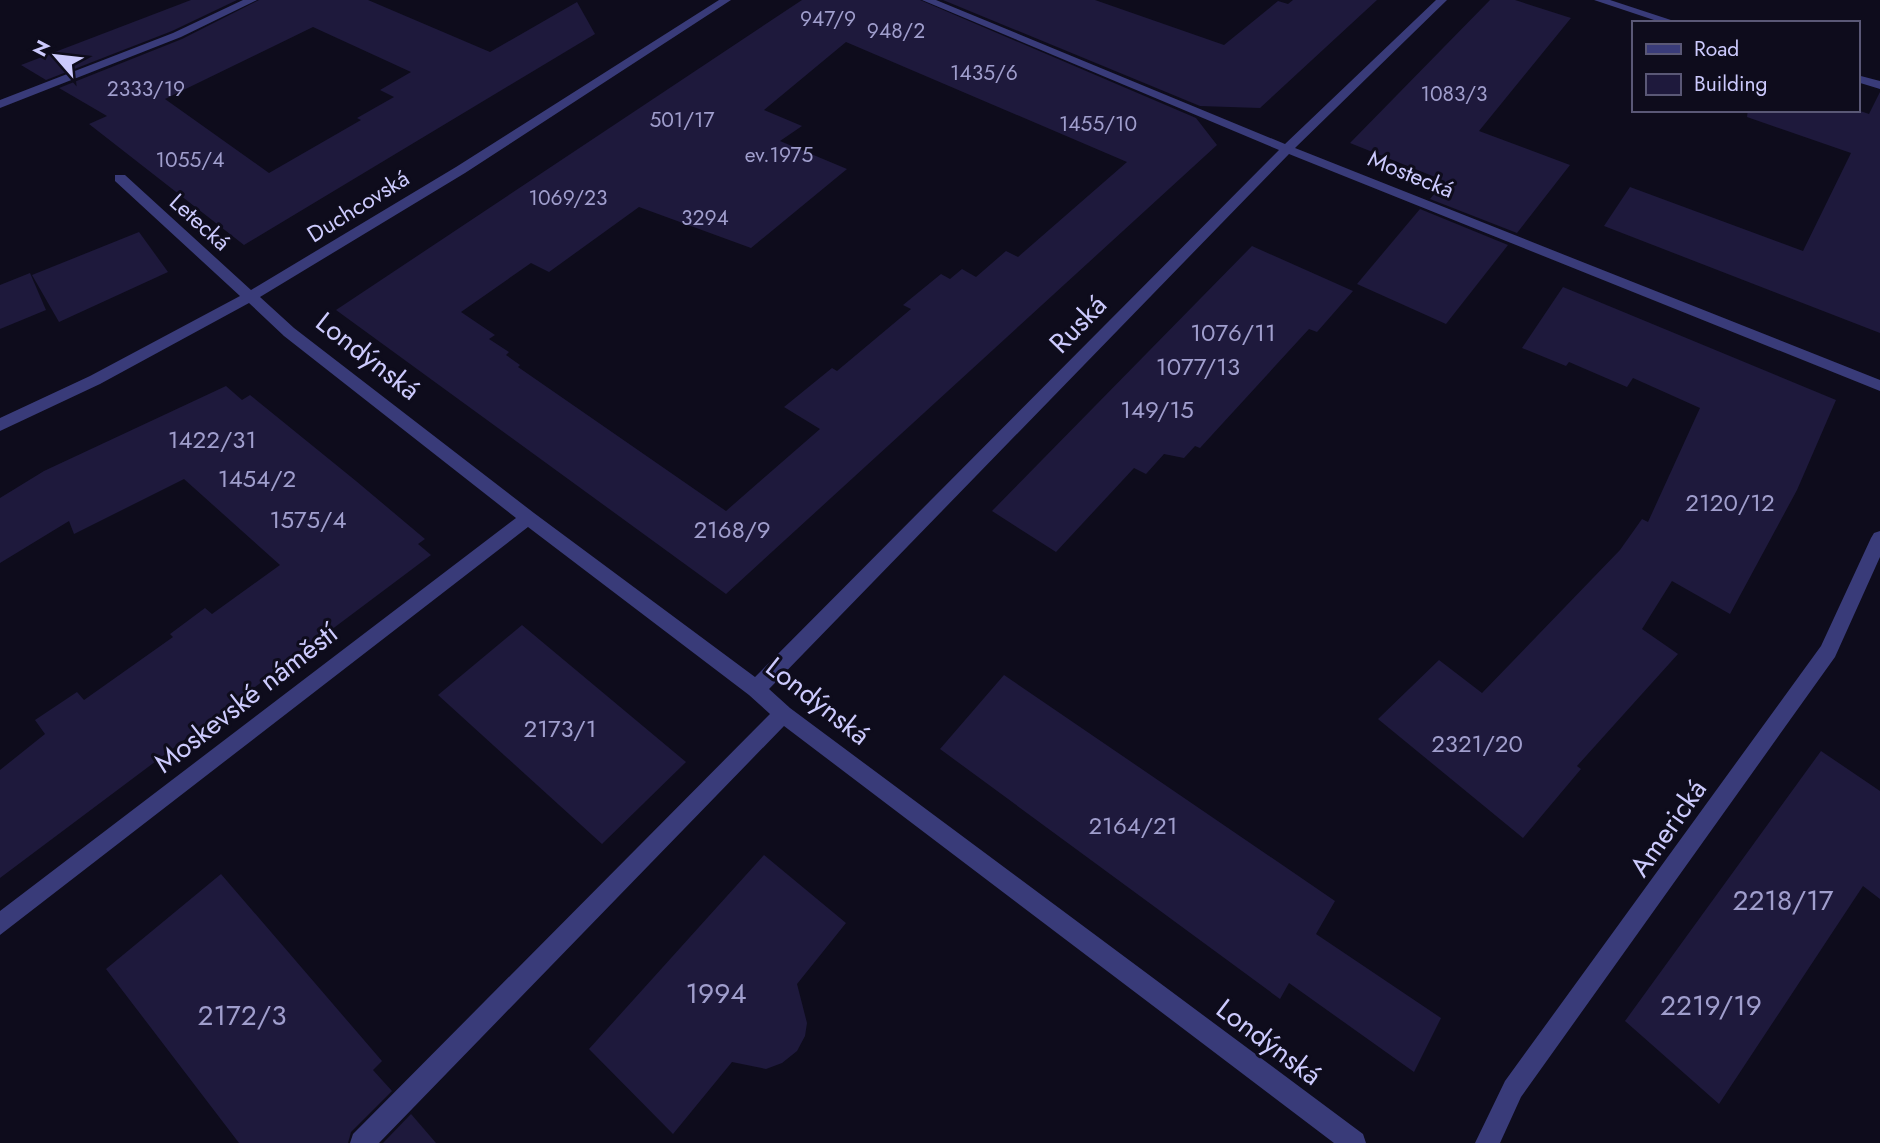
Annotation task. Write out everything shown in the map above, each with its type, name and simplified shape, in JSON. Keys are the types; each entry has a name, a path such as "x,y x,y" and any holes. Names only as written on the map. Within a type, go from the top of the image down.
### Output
{"street":[{"path":"0,103 177,35 252,0"},
{"name":"Duchcovská","path":"0,425 164,345 251,298 726,0"},
{"name":"Mostecká","path":"927,0 1287,149 1880,386"},
{"name":"Ruská","path":"756,690 1287,149 1442,0"},
{"path":"1598,0 1668,21"},
{"path":"1859,79 1880,85"},
{"name":"Letecká","path":"120,178 251,298"},
{"name":"Londýnská","path":"251,298 289,332 527,518 1354,1143"},
{"name":"Moskevské náměstí","path":"0,924 527,518"},
{"name":"Americká","path":"1487,1143 1513,1089 1828,651 1880,538"},
{"path":"362,1143 783,714"}],"building":[{"path":"191,0 237,0 172,31 46,80 21,65"},
{"path":"259,0 368,0 490,52 577,2 595,34 244,245 89,124 107,116 59,88 182,39","holes":["313,27 411,72 380,90 394,97 357,118 361,120 269,173 165,99"]},
{"path":"802,0 920,0 1196,118 1217,145 726,594 336,310","holes":["846,42 1127,162 1018,257 1006,251 976,277 962,269 950,279 941,274 903,305 911,309 837,371 832,368 784,407 820,429 726,511 518,367 520,365 506,355 509,352 489,339 495,335 461,312 531,263 549,272 639,207 751,248 847,169 780,141 802,126 764,110"]},
{"path":"943,0 1095,0 1224,45 1278,1 1288,4 1293,0 1377,0 1260,108 1200,106"},
{"path":"1490,0 1515,0 1571,18 1479,131 1570,165 1517,233 1430,199 1445,181 1350,143"},
{"path":"1880,92 1880,333 1604,226 1630,187 1803,251 1851,153 1747,117 1748,112 1859,111 1869,114"},
{"path":"1420,209 1508,245 1446,324 1357,284"},
{"path":"139,232 168,272 59,322 32,275"},
{"path":"1252,246 1353,291 1317,332 1309,329 1200,448 1195,446 1184,458 1164,454 1146,474 1134,468 1056,552 992,511"},
{"path":"30,273 46,310 0,329 0,285"},
{"path":"1563,287 1836,400 1797,490 1730,614 1672,581 1642,629 1678,654 1577,766 1581,769 1523,838 1378,719 1439,660 1482,693 1620,550 1642,519 1648,522 1700,408 1633,378 1627,387 1569,362 1566,366 1522,348"},
{"path":"226,386 242,400 250,395 356,481 425,539 418,544 431,555 0,878 0,770 45,734 35,720 77,692 84,700 173,637 170,634 205,608 212,614 280,565 184,479 74,534 69,521 0,563 0,498 44,471"},
{"path":"522,625 686,762 602,844 438,695"},
{"path":"1004,675 1335,901 1316,934 1441,1018 1414,1072 1289,983 1280,999 940,749"},
{"path":"1821,751 1880,791 1880,899 1863,886 1719,1104 1625,1021"},
{"path":"764,855 846,923 797,984 807,1023 805,1036 797,1051 782,1063 766,1069 732,1062 673,1134 589,1049"},
{"path":"221,874 382,1061 373,1070 392,1091 351,1132 348,1143 239,1143 106,969"},
{"path":"411,1114 436,1143 383,1143"}]}
